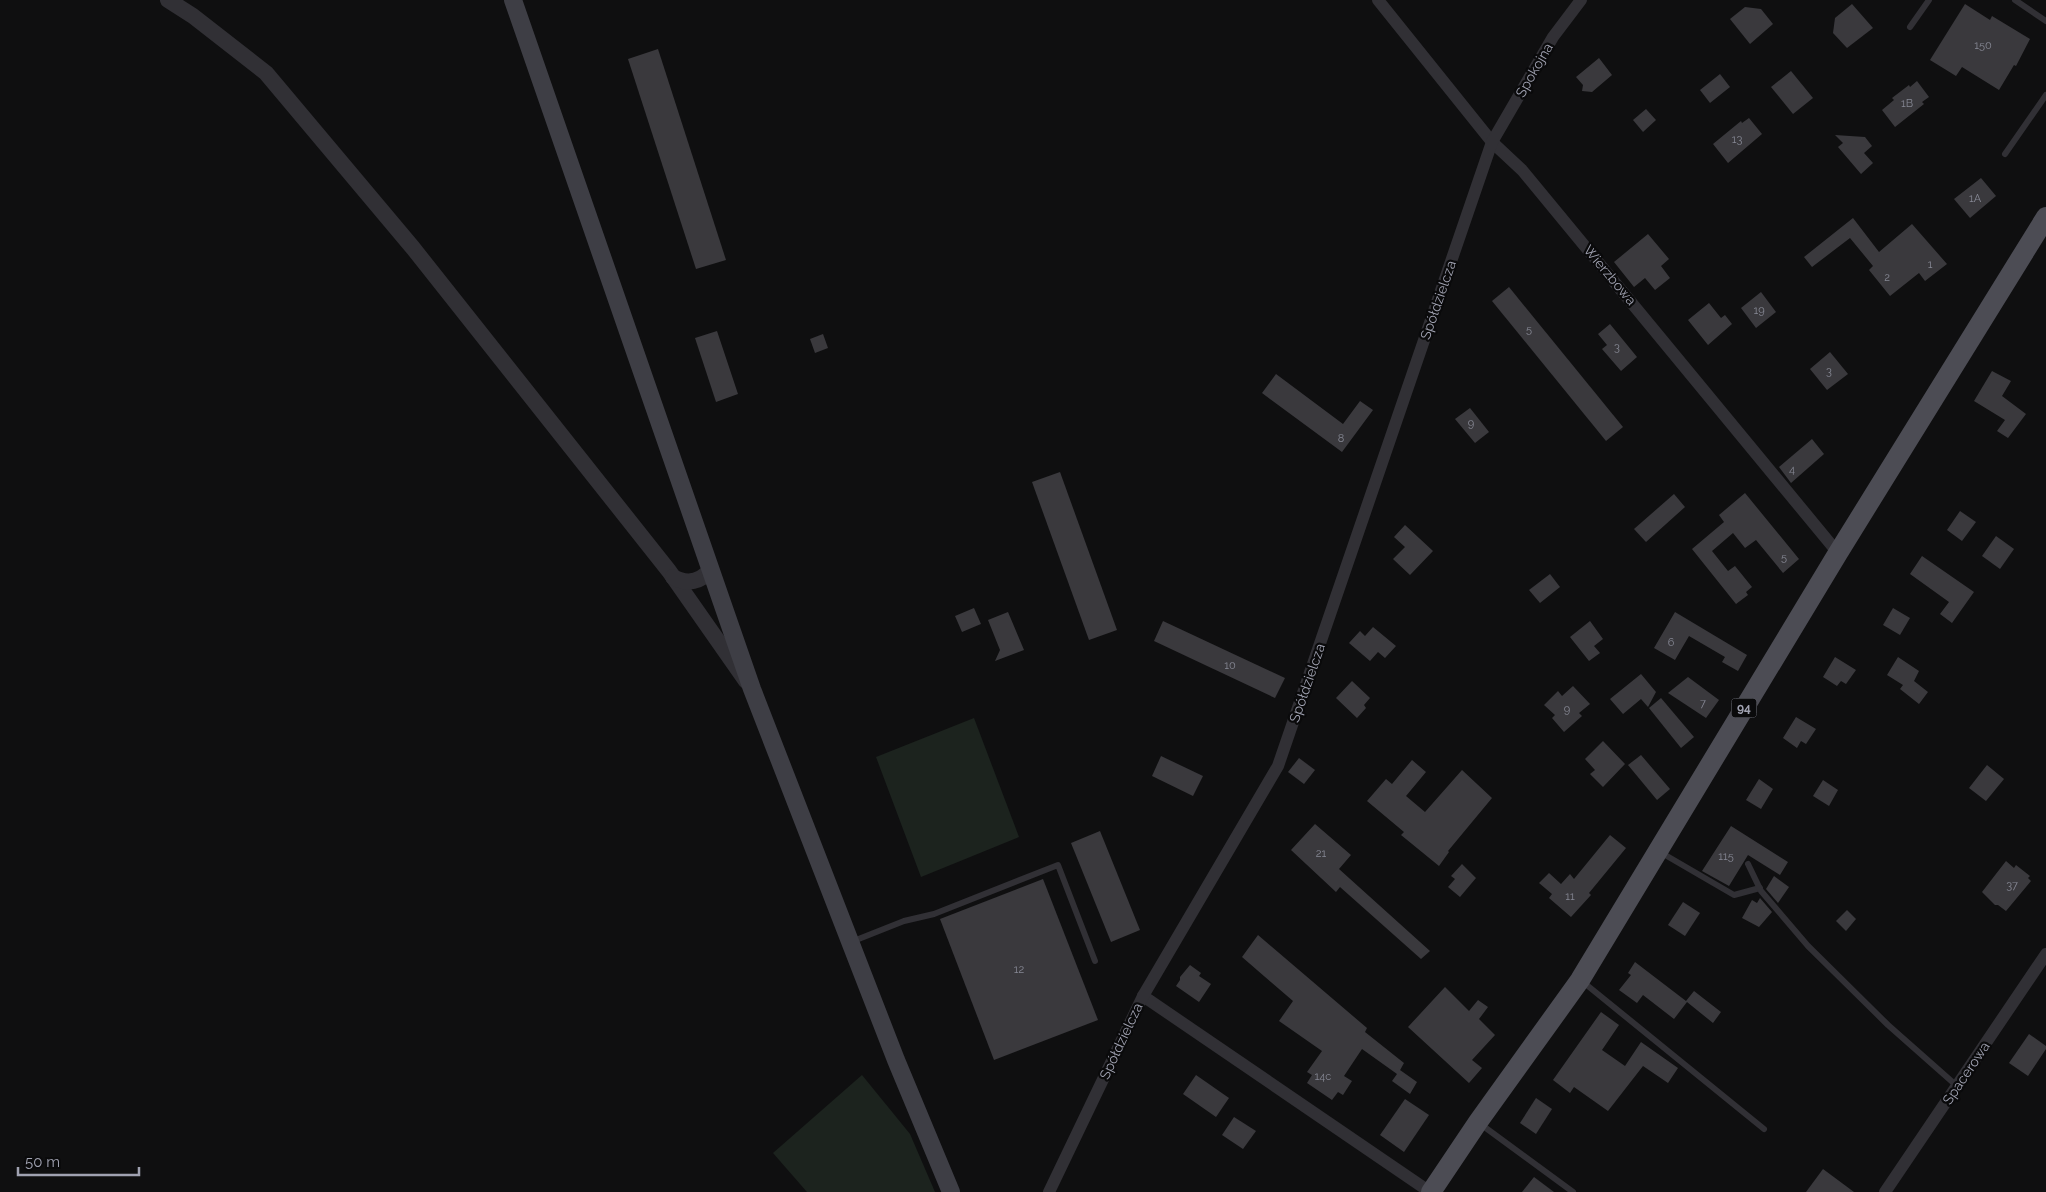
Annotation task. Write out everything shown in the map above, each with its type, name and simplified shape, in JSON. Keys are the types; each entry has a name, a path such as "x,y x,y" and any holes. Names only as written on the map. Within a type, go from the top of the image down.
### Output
{"main road":[{"path":"513,0 752,689 850,942 951,1192"},
{"name":"94","path":"1431,1192 1478,1122 1580,980 1838,553 2046,217"}],"street":[{"path":"168,0 193,16 266,73 414,248 673,577 752,689"},
{"name":"Wierzbowa","path":"1378,0 1492,142 1522,170 1838,553"},
{"name":"Spokojna","path":"1492,142 1553,37 1581,0"},
{"name":"Spółdzielcza","path":"1049,1192 1143,996 1278,766 1492,142"},
{"path":"673,577 685,582 695,581 705,576 711,569"},
{"name":"Spacerowa","path":"1885,1192 2046,954"},
{"path":"1143,996 1431,1192"}],"lane":[{"path":"1910,27 1929,0"},
{"path":"2015,0 2046,21"},
{"path":"2005,154 2046,94"},
{"path":"1657,850 1734,895 1760,888"},
{"path":"1748,864 1760,888 1808,946 1888,1025 1957,1086"},
{"path":"850,942 904,921 934,914 1058,865 1095,962"},
{"path":"1580,980 1764,1129"},
{"path":"1478,1122 1572,1192"}],"shaded area":[{"path":"974,718 1019,837 921,877 876,757"},
{"path":"862,1075 910,1134 935,1192 807,1192 773,1153"}],"building":[{"path":"1852,4 1873,28 1847,48 1833,33 1835,18"},
{"path":"1965,4 1990,20 1992,16 2030,39 2016,66 2014,65 1999,90 1962,67 1956,76 1930,60"},
{"path":"1745,7 1761,9 1773,24 1750,44 1730,19"},
{"path":"658,49 726,260 696,269 628,59"},
{"path":"1599,58 1612,75 1592,92 1582,91 1583,85 1576,77"},
{"path":"1791,71 1813,98 1793,114 1771,87"},
{"path":"1720,74 1730,87 1710,103 1700,90"},
{"path":"1917,81 1929,97 1922,102 1924,104 1895,127 1882,110 1894,100 1892,98"},
{"path":"1646,109 1656,120 1643,132 1633,120"},
{"path":"1749,118 1762,134 1728,163 1713,144 1741,121 1742,123"},
{"path":"1835,135 1865,137 1872,146 1864,153 1873,163 1861,174 1838,147 1843,143"},
{"path":"1981,178 1996,196 1970,218 1954,199"},
{"path":"1853,218 1879,252 1912,224 1947,264 1925,281 1919,273 1890,296 1869,270 1873,266 1850,238 1812,267 1804,257"},
{"path":"1648,234 1669,259 1661,266 1670,278 1655,290 1645,278 1634,287 1614,262"},
{"path":"1509,287 1623,427 1606,441 1492,301"},
{"path":"1761,292 1776,312 1756,328 1741,308"},
{"path":"1709,303 1721,318 1725,315 1732,324 1708,345 1688,320"},
{"path":"1610,324 1637,357 1621,371 1602,349 1607,345 1598,334"},
{"path":"717,331 738,394 716,402 695,338"},
{"path":"823,334 828,348 815,353 810,339"},
{"path":"1830,352 1848,374 1827,390 1810,369"},
{"path":"1992,371 2011,381 2002,396 2026,414 2008,438 1997,431 2005,420 1974,401"},
{"path":"1276,374 1343,424 1360,401 1373,410 1342,452 1262,393"},
{"path":"1470,408 1489,432 1475,443 1455,419"},
{"path":"1812,439 1824,454 1791,483 1779,467"},
{"path":"1060,472 1117,630 1089,640 1032,482"},
{"path":"1745,493 1799,559 1783,573 1756,540 1745,548 1733,533 1712,551 1728,571 1735,566 1752,587 1746,592 1748,595 1736,604 1692,549 1724,522 1719,515"},
{"path":"1674,494 1685,507 1646,542 1634,529"},
{"path":"1960,511 1976,522 1962,541 1947,530"},
{"path":"1405,525 1433,551 1410,575 1393,559 1405,547 1394,537"},
{"path":"1996,536 2014,549 2000,569 1982,556"},
{"path":"1922,556 1974,592 1952,623 1940,614 1949,602 1910,574"},
{"path":"1550,574 1560,587 1540,603 1529,590"},
{"path":"974,608 981,624 962,632 955,616"},
{"path":"1893,608 1910,618 1900,635 1883,625"},
{"path":"1008,612 1024,650 995,661 1000,650 988,620"},
{"path":"1675,612 1747,655 1738,671 1722,662 1725,657 1689,636 1675,660 1654,648"},
{"path":"1163,621 1285,678 1275,698 1154,641"},
{"path":"1590,621 1603,639 1594,646 1600,653 1589,661 1570,637"},
{"path":"1373,627 1396,646 1385,658 1378,652 1370,661 1349,643 1360,631 1365,636"},
{"path":"1835,657 1856,670 1846,684 1841,681 1837,686 1823,677"},
{"path":"1898,657 1919,671 1914,681 1928,692 1919,704 1900,689 1903,685 1887,675"},
{"path":"1641,674 1656,692 1648,707 1641,699 1623,714 1610,699"},
{"path":"1688,677 1719,700 1706,718 1668,693"},
{"path":"1352,681 1370,698 1364,705 1366,708 1357,718 1336,698"},
{"path":"1573,686 1590,704 1579,713 1582,716 1564,732 1552,718 1555,715 1544,705 1558,691 1562,696"},
{"path":"1661,698 1694,737 1681,748 1649,708"},
{"path":"1796,717 1816,729 1806,744 1801,741 1797,748 1783,738"},
{"path":"1603,741 1625,764 1603,787 1590,774 1595,770 1585,759"},
{"path":"1641,755 1670,789 1657,800 1628,765"},
{"path":"1161,756 1203,776 1193,796 1152,776"},
{"path":"1299,758 1315,770 1304,784 1288,772"},
{"path":"1412,760 1426,772 1406,796 1425,812 1462,770 1492,798 1448,851 1439,866 1401,835 1404,832 1367,801 1386,779 1392,784"},
{"path":"1987,765 2004,779 1986,801 1969,788"},
{"path":"1759,779 1773,789 1761,809 1746,800"},
{"path":"1823,780 1838,790 1829,806 1813,796"},
{"path":"1315,824 1351,855 1339,869 1430,951 1421,959 1340,887 1336,892 1291,850"},
{"path":"1731,826 1788,862 1780,875 1748,855 1729,886 1702,871"},
{"path":"1100,831 1140,930 1111,942 1071,843"},
{"path":"1610,835 1626,848 1589,893 1591,895 1571,917 1549,898 1552,894 1539,883 1549,873 1561,884 1570,874 1574,879"},
{"path":"2006,861 2014,868 2016,865 2030,876 2028,878 2031,881 2006,911 1995,905 1982,892"},
{"path":"1462,864 1476,878 1460,897 1448,887 1455,879 1451,876"},
{"path":"1774,876 1789,887 1778,903 1766,889"},
{"path":"1043,879 1098,1020 994,1060 940,919"},
{"path":"1760,898 1772,912 1759,927 1742,918 1752,900 1757,903"},
{"path":"1683,902 1700,913 1685,936 1668,925"},
{"path":"1847,910 1856,919 1846,931 1836,921"},
{"path":"1258,935 1367,1028 1365,1032 1404,1063 1400,1070 1417,1082 1410,1094 1392,1081 1397,1074 1362,1049 1344,1076 1352,1081 1343,1095 1338,1092 1332,1100 1307,1083 1312,1075 1307,1072 1322,1051 1279,1021 1293,1001 1242,957"},
{"path":"1635,962 1686,1001 1694,991 1721,1012 1713,1023 1687,1002 1674,1019 1643,995 1637,1003 1619,990 1631,975 1628,973"},
{"path":"1190,965 1201,973 1199,976 1211,984 1199,1002 1176,986 1180,977"},
{"path":"1445,987 1469,1011 1478,1000 1488,1007 1479,1019 1495,1035 1472,1060 1482,1068 1469,1083 1408,1027"},
{"path":"1601,1012 1619,1025 1602,1050 1625,1066 1641,1042 1678,1068 1668,1083 1643,1066 1608,1111 1574,1087 1570,1093 1553,1080"},
{"path":"2029,1034 2046,1046 2046,1049 2028,1076 2009,1063"},
{"path":"1196,1075 1229,1098 1216,1117 1183,1094"},
{"path":"1536,1098 1552,1109 1536,1134 1520,1123"},
{"path":"1405,1099 1429,1115 1404,1152 1380,1135"},
{"path":"1234,1117 1256,1131 1243,1149 1222,1135"},
{"path":"1823,1169 1854,1192 1806,1192"},
{"path":"1534,1177 1554,1192 1522,1192"}]}
